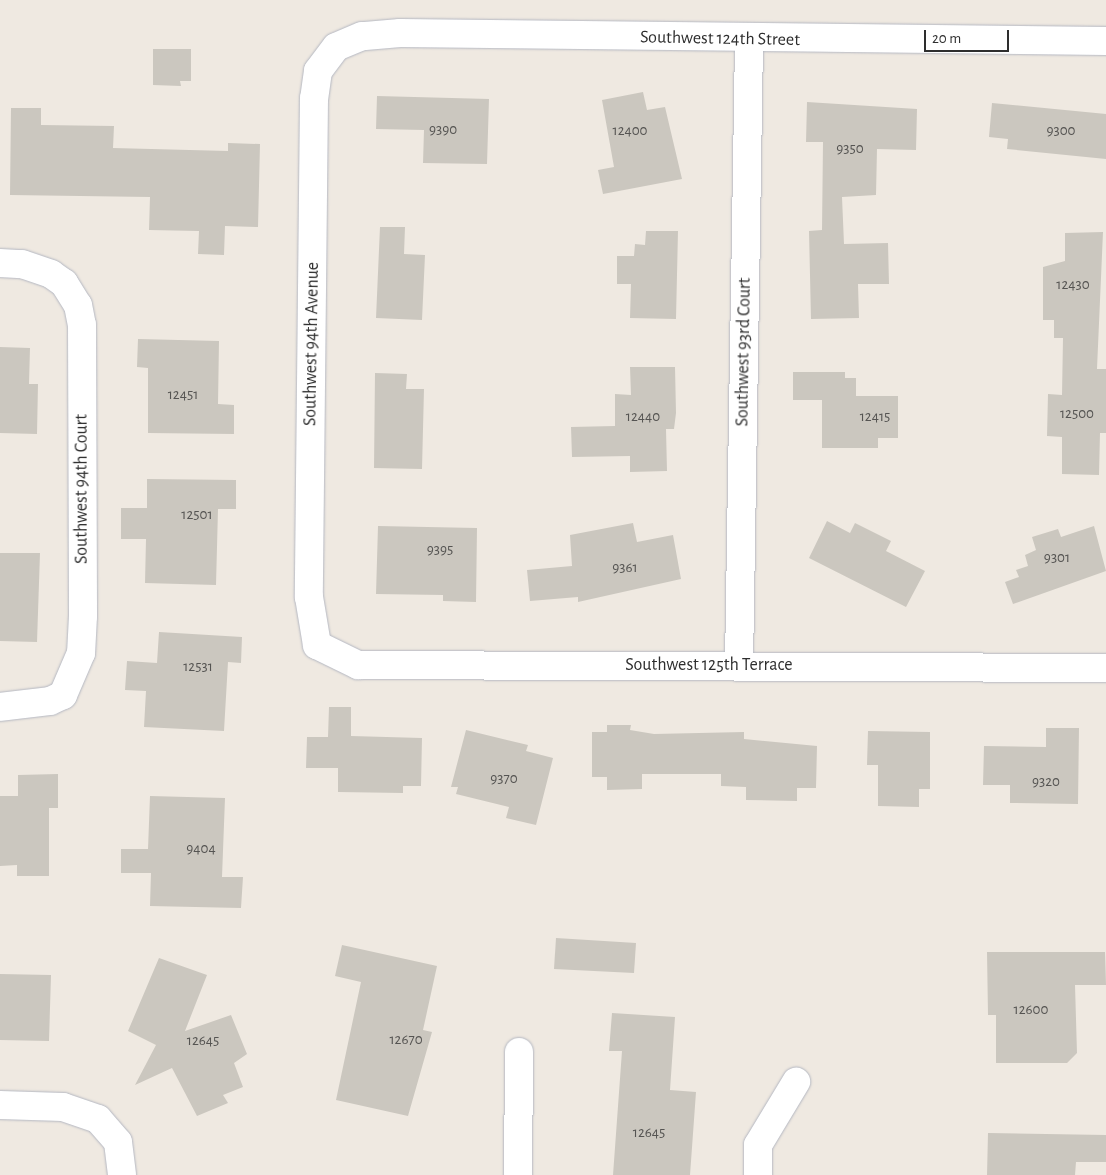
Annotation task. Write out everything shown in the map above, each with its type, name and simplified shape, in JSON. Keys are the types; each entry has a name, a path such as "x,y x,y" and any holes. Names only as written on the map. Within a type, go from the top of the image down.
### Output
{"street":[{"name":"Southwest 124th Street","path":"336,47 379,33 749,40 1106,41"},
{"name":"Southwest 93rd Court","path":"739,665 749,40"},
{"name":"Southwest 94th Avenue","path":"317,645 309,597 314,98 318,71 336,47"},
{"name":"Southwest 94th Court","path":"0,263 39,268 64,283 73,294 82,325 83,616 81,653 63,695 50,701 0,707"},
{"name":"Southwest 125th Terrace","path":"317,645 358,665 739,665 1106,668"},
{"path":"518,1175 519,1052"},
{"path":"758,1175 758,1145 796,1082"},
{"path":"0,1106 70,1108 104,1124 120,1147 122,1175"}],"building":[{"path":"153,49 191,49 191,81 180,81 181,86 153,85"},
{"path":"643,92 647,110 665,107 682,179 603,194 598,170 614,167 602,100"},
{"path":"377,96 489,99 487,164 423,163 424,130 376,129"},
{"path":"807,102 917,109 916,150 877,149 876,195 842,197 844,244 888,243 889,284 858,284 859,318 811,319 809,231 822,230 823,142 806,142"},
{"path":"992,103 1106,114 1106,159 1007,149 1008,139 989,137"},
{"path":"11,108 41,108 41,125 114,126 113,148 228,151 228,143 260,144 258,227 225,226 224,255 198,254 199,231 149,230 150,197 10,195"},
{"path":"380,227 405,227 404,254 425,255 422,320 376,318"},
{"path":"646,231 678,231 676,319 630,318 631,284 617,284 617,256 634,256 635,244 645,245"},
{"path":"1103,232 1097,369 1106,369 1106,433 1100,433 1099,475 1062,474 1062,437 1047,436 1048,394 1062,395 1063,338 1054,338 1054,320 1043,320 1043,267 1065,261 1065,233"},
{"path":"138,339 219,341 218,404 234,405 234,434 148,433 148,368 137,367"},
{"path":"0,347 30,348 29,384 38,384 37,434 0,433"},
{"path":"630,367 675,367 676,413 674,429 666,429 667,471 630,472 630,456 572,457 571,427 615,426 615,394 631,395"},
{"path":"793,372 845,372 845,378 856,378 856,396 898,396 898,438 878,438 878,448 822,448 822,400 793,400"},
{"path":"375,373 407,374 406,389 424,389 422,469 374,468"},
{"path":"147,479 236,480 236,509 218,509 216,585 145,583 146,539 121,539 121,508 147,508"},
{"path":"827,521 850,533 855,523 891,541 886,551 925,571 906,607 809,558"},
{"path":"633,523 637,542 673,535 681,579 578,602 578,597 530,601 527,570 572,566 570,535"},
{"path":"378,526 477,528 476,602 443,601 443,595 376,594"},
{"path":"1094,526 1106,571 1013,604 1005,582 1019,577 1016,570 1028,566 1025,555 1036,550 1032,537 1058,529 1061,537"},
{"path":"0,553 40,553 37,642 0,641"},
{"path":"159,632 242,637 241,663 228,662 224,731 144,727 146,691 125,690 127,661 157,663"},
{"path":"329,707 351,707 351,736 422,738 421,786 403,786 403,793 338,792 338,768 306,768 307,737 328,737"},
{"path":"607,725 631,725 630,730 654,734 744,732 744,739 817,746 816,788 797,788 797,801 746,800 746,787 721,786 721,774 642,774 642,789 607,790 607,777 592,777 592,732 607,732"},
{"path":"1046,728 1079,728 1078,804 1010,803 1010,785 983,785 984,746 1046,747"},
{"path":"466,730 528,745 526,751 553,758 536,825 506,818 509,807 456,794 458,787 451,787"},
{"path":"868,731 930,732 930,789 919,789 919,807 878,806 878,765 867,765"},
{"path":"58,774 58,808 49,808 49,876 17,876 17,865 0,866 0,796 18,796 18,775"},
{"path":"150,796 225,798 222,877 243,877 241,908 150,906 151,873 121,873 121,849 148,849"},
{"path":"556,938 636,943 634,973 554,969"},
{"path":"342,945 437,966 423,1030 432,1032 408,1116 336,1100 361,982 335,976"},
{"path":"987,952 1105,952 1106,985 1075,985 1077,1053 1067,1063 996,1063 996,1015 988,1015"},
{"path":"159,958 207,975 185,1031 231,1015 247,1054 234,1063 243,1087 223,1095 228,1103 197,1116 172,1068 135,1085 156,1045 128,1031"},
{"path":"0,974 51,975 49,1041 0,1040"},
{"path":"612,1013 675,1017 670,1090 696,1092 690,1175 613,1175 622,1051 609,1051"},
{"path":"988,1133 1106,1135 1106,1162 1076,1162 1075,1175 987,1175"}]}
